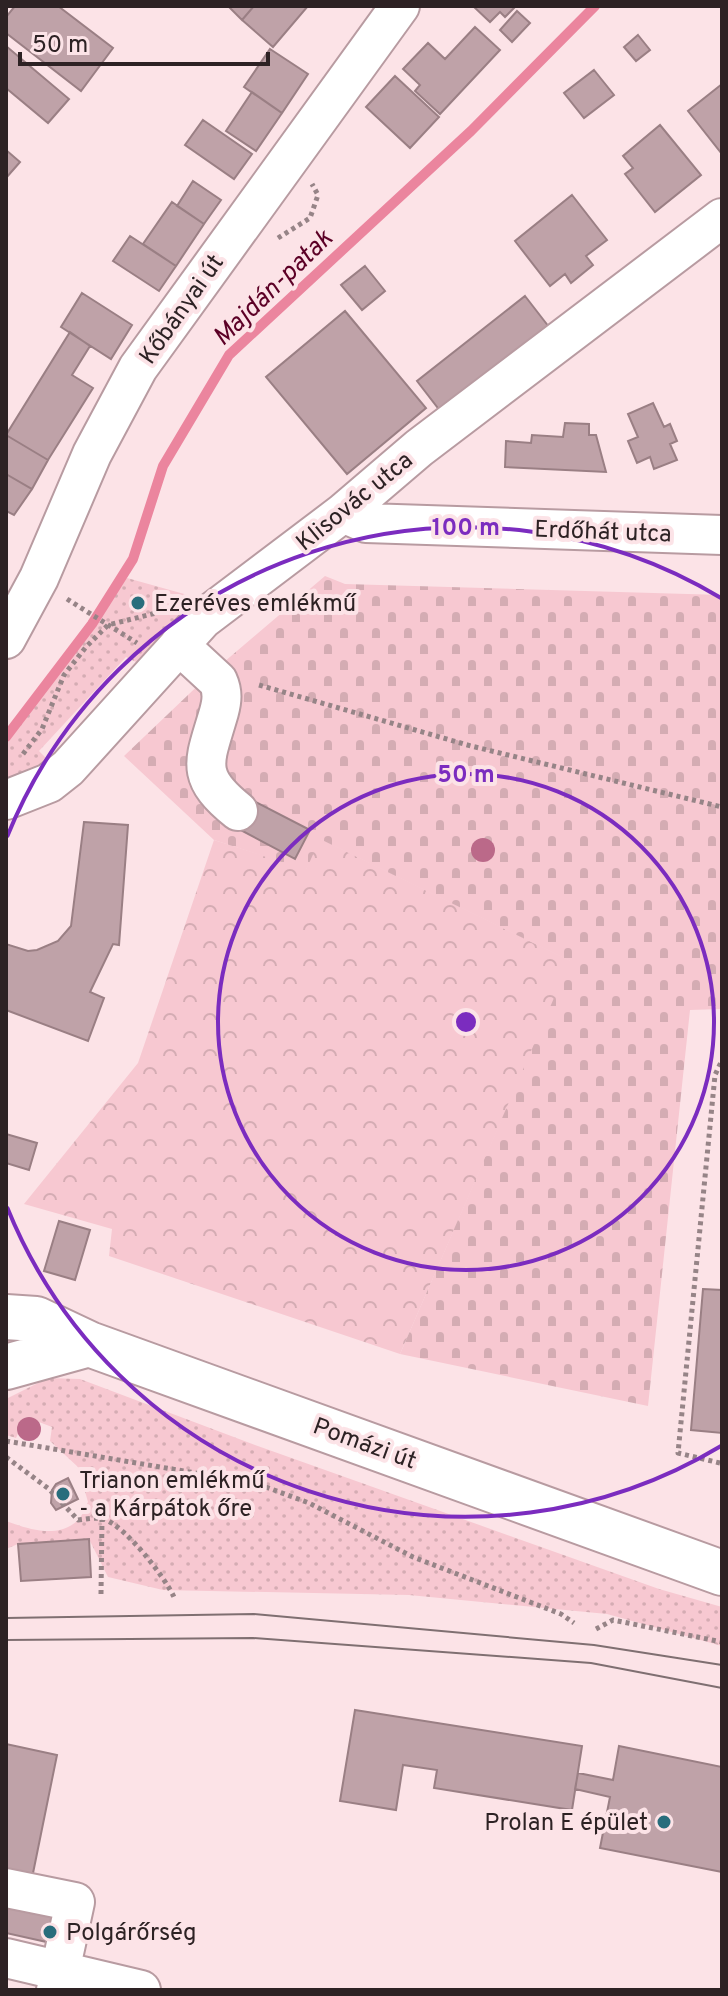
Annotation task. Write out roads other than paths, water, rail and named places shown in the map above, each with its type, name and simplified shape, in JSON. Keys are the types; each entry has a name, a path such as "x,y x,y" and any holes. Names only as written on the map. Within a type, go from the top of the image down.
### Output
{"main road":[{"name":"Pomázi út","path":"6,1317 36,1319 89,1344 722,1573"},
{"path":"6,1367 89,1344"}],"street":[{"name":"Kőbányai út","path":"6,639 39,578 92,454 138,368 400,6"},
{"name":"Klisovác utca","path":"6,800 49,783 68,768 203,619 343,513 419,448 722,218"},
{"name":"Erdőhát utca","path":"343,513 366,523 722,535"},
{"path":"179,645 221,687 221,705 206,758 206,770 209,782 216,791 238,811"},
{"path":"6,1888 75,1902 58,1980"},
{"path":"6,1958 58,1980 141,1990"}],"waterway":[{"name":"Majdán-patak","path":"6,737 92,624 133,559 163,466 229,355 471,131 595,6"}],"tram line":[{"path":"6,1618 254,1614 594,1645 722,1665"},
{"path":"6,1640 253,1638 591,1663 722,1688"}],"place":[{"name":"Ezeréves emlékmű","path":"138,603"},
{"name":"Trianon emlékmű - a Kárpátok őre","path":"63,1494"},
{"name":"Prolan E épület","path":"664,1822"},
{"name":"Polgárőrség","path":"50,1932"}]}
